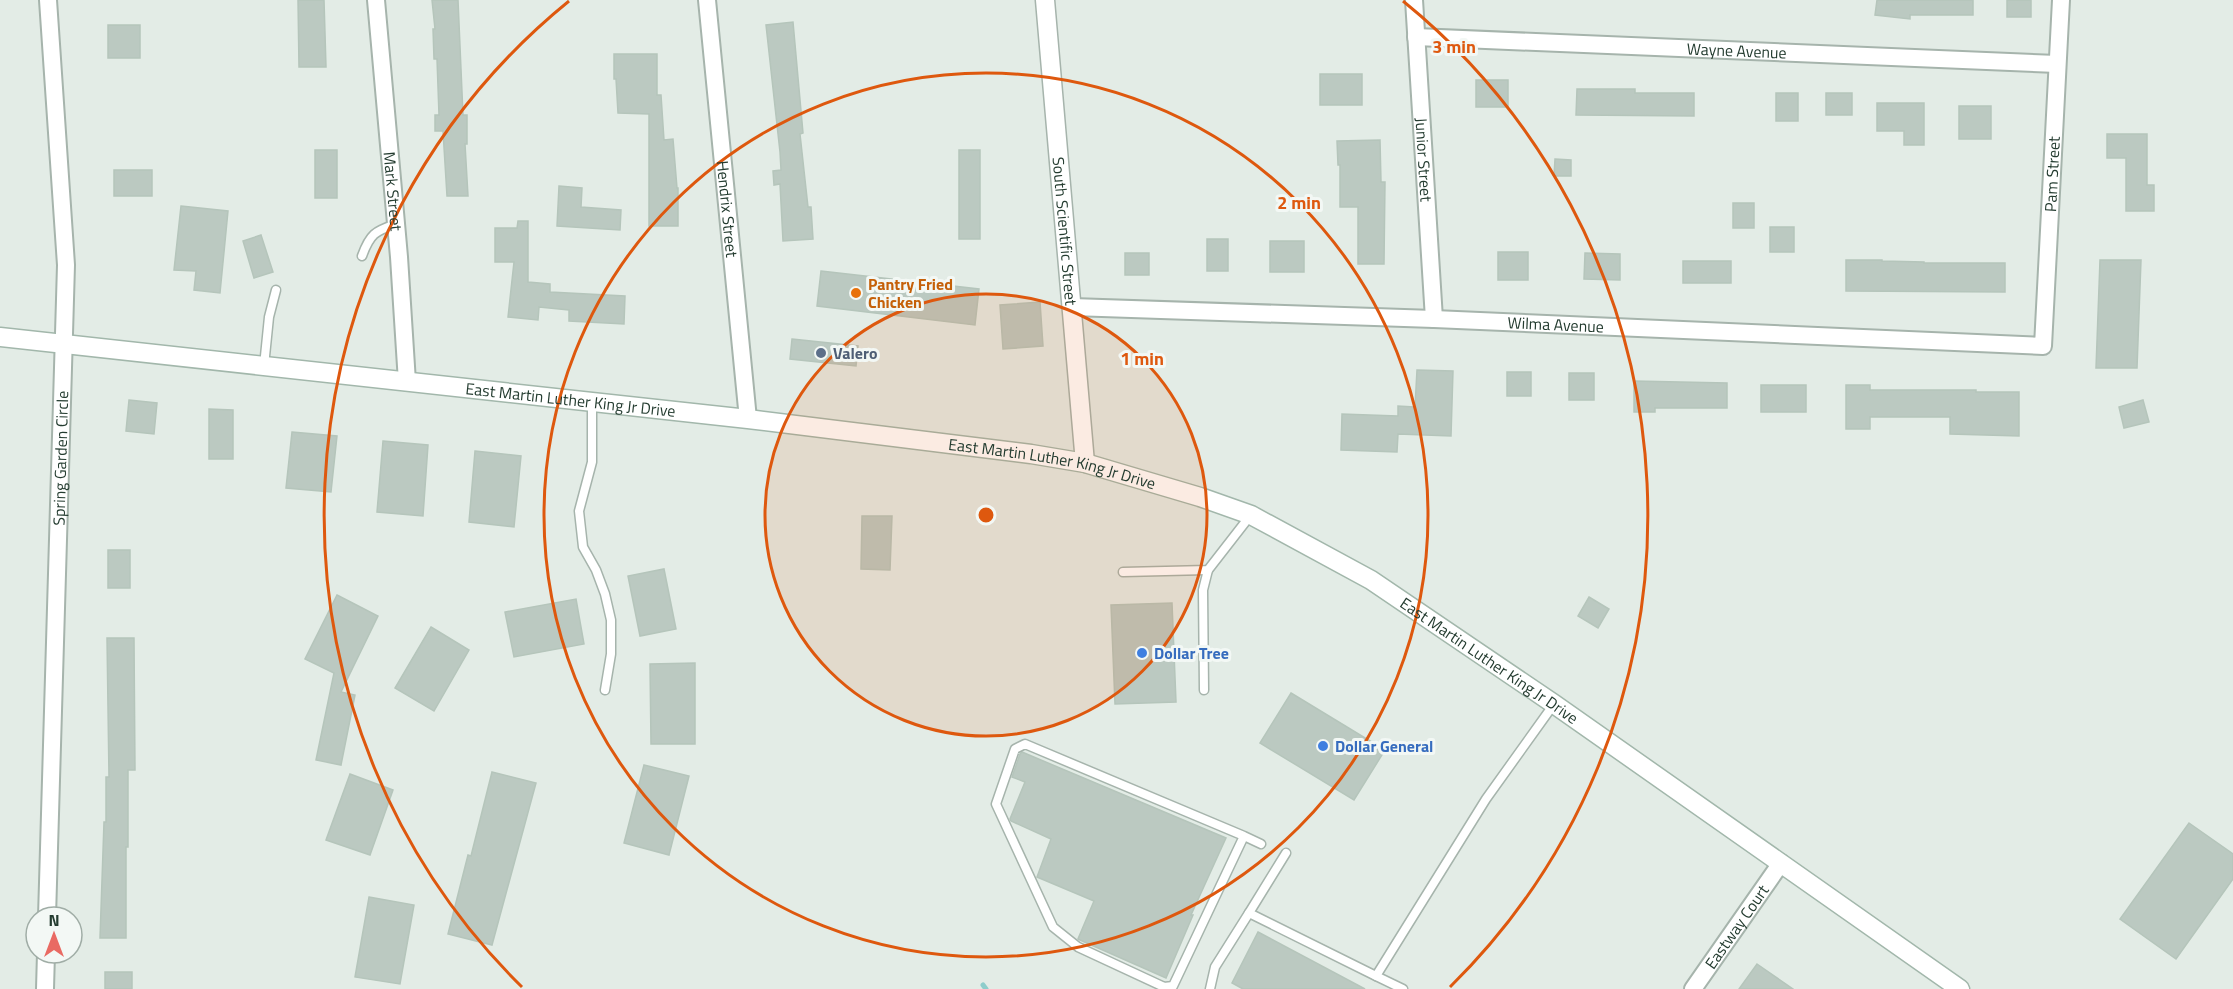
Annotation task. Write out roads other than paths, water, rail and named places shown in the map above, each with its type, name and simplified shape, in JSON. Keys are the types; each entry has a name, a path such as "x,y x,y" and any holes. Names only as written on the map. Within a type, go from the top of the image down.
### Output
{"main road":[{"name":"South Scientific Street","path":"1045,0 1085,463"},
{"name":"East Martin Luther King Jr Drive","path":"0,337 955,444 1085,463 1150,481 1251,515 1371,580 1554,704 1960,989"}],"street":[{"name":"Spring Garden Circle","path":"47,905 66,265 48,0"},
{"name":"Mark Street","path":"376,0 396,224 407,382"},
{"name":"Hendrix Street","path":"707,0 748,419"},
{"name":"Junior Street","path":"1413,0 1434,319"},
{"name":"Pam Street","path":"2040,346 2043,346 2061,0"},
{"name":"Wayne Avenue","path":"1416,37 2057,64"},
{"name":"Wilma Avenue","path":"1072,307 1434,319 2040,346"},
{"name":"Eastway Court","path":"1693,989 1781,863"},
{"path":"45,989 46,965"}],"lane":[{"path":"362,256 368,240 377,230 396,224"},
{"path":"264,366 269,317 276,290"},
{"path":"592,402 592,462 579,511 583,547 596,570 605,594 610,620 610,654 605,690"},
{"path":"1204,690 1203,590 1208,570 1251,515"},
{"path":"1123,572 1208,570"},
{"path":"1376,976 1486,799 1554,704"},
{"path":"1244,836 1173,986 1164,987 1078,947 1053,927 996,804 1015,749 1024,744 1261,843"},
{"path":"1210,989 1215,967 1286,853"},
{"path":"1249,913 1403,989"}],"waterway":[{"path":"983,985 986,989"}],"place":[{"name":"Pantry Fried Chicken","path":"856,293"},
{"name":"Valero","path":"821,353"},
{"name":"Dollar Tree","path":"1142,653"},
{"name":"Dollar General","path":"1323,746"}]}
